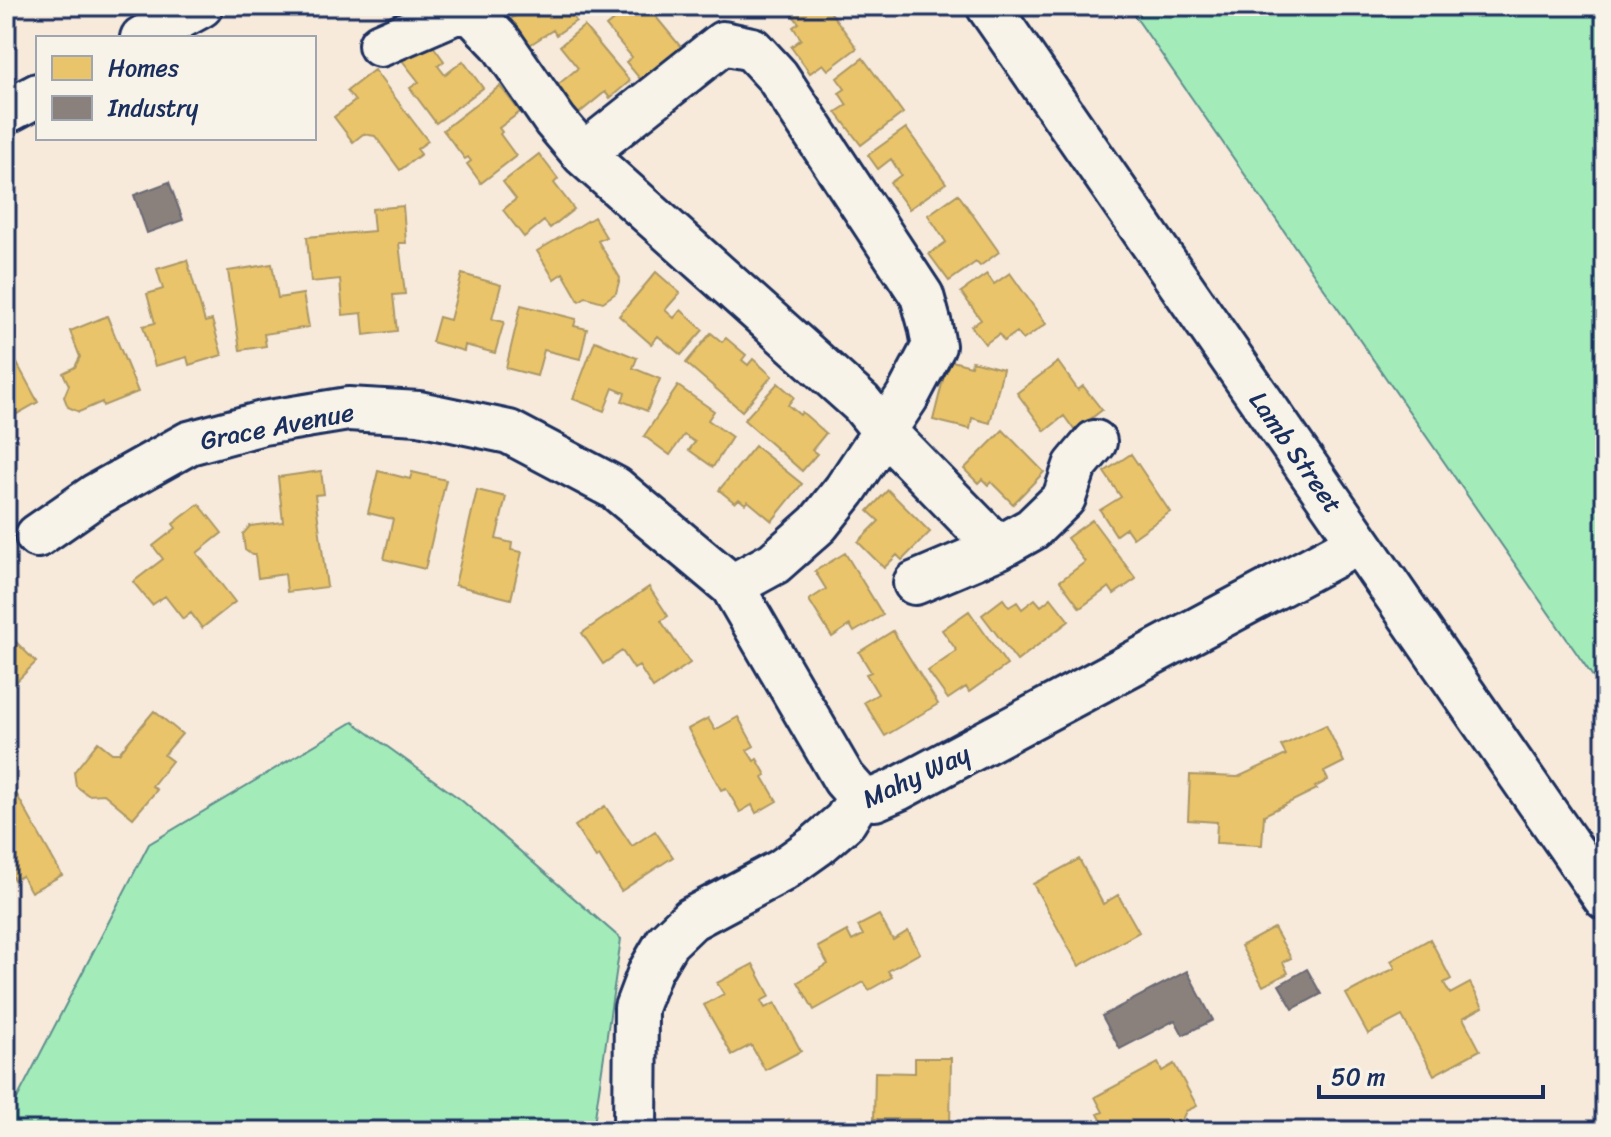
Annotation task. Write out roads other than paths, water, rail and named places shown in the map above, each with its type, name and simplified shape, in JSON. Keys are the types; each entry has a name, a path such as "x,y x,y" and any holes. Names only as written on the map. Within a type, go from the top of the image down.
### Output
{"street":[{"path":"146,36 201,6"},
{"name":"Lamb Street","path":"988,6 1605,898"},
{"path":"380,45 454,13 472,13 501,43 555,121 583,154 861,403 884,431 998,548"},
{"path":"583,154 723,43 752,49 777,76 922,296 934,346 907,397 845,490 818,524 774,563 732,586"},
{"path":"6,112 36,96"},
{"name":"Grace Avenue","path":"37,536 96,495 189,443 263,423 348,409 419,413 509,432 615,488 732,586 844,779 860,797"},
{"path":"915,583 998,548 1032,529 1064,498 1075,466 1095,442"},
{"name":"Mahy Way","path":"635,1131 636,1008 650,971 667,942 691,919 781,871 816,846 845,821 860,797 875,799 898,789 1338,554 1357,540"}]}
